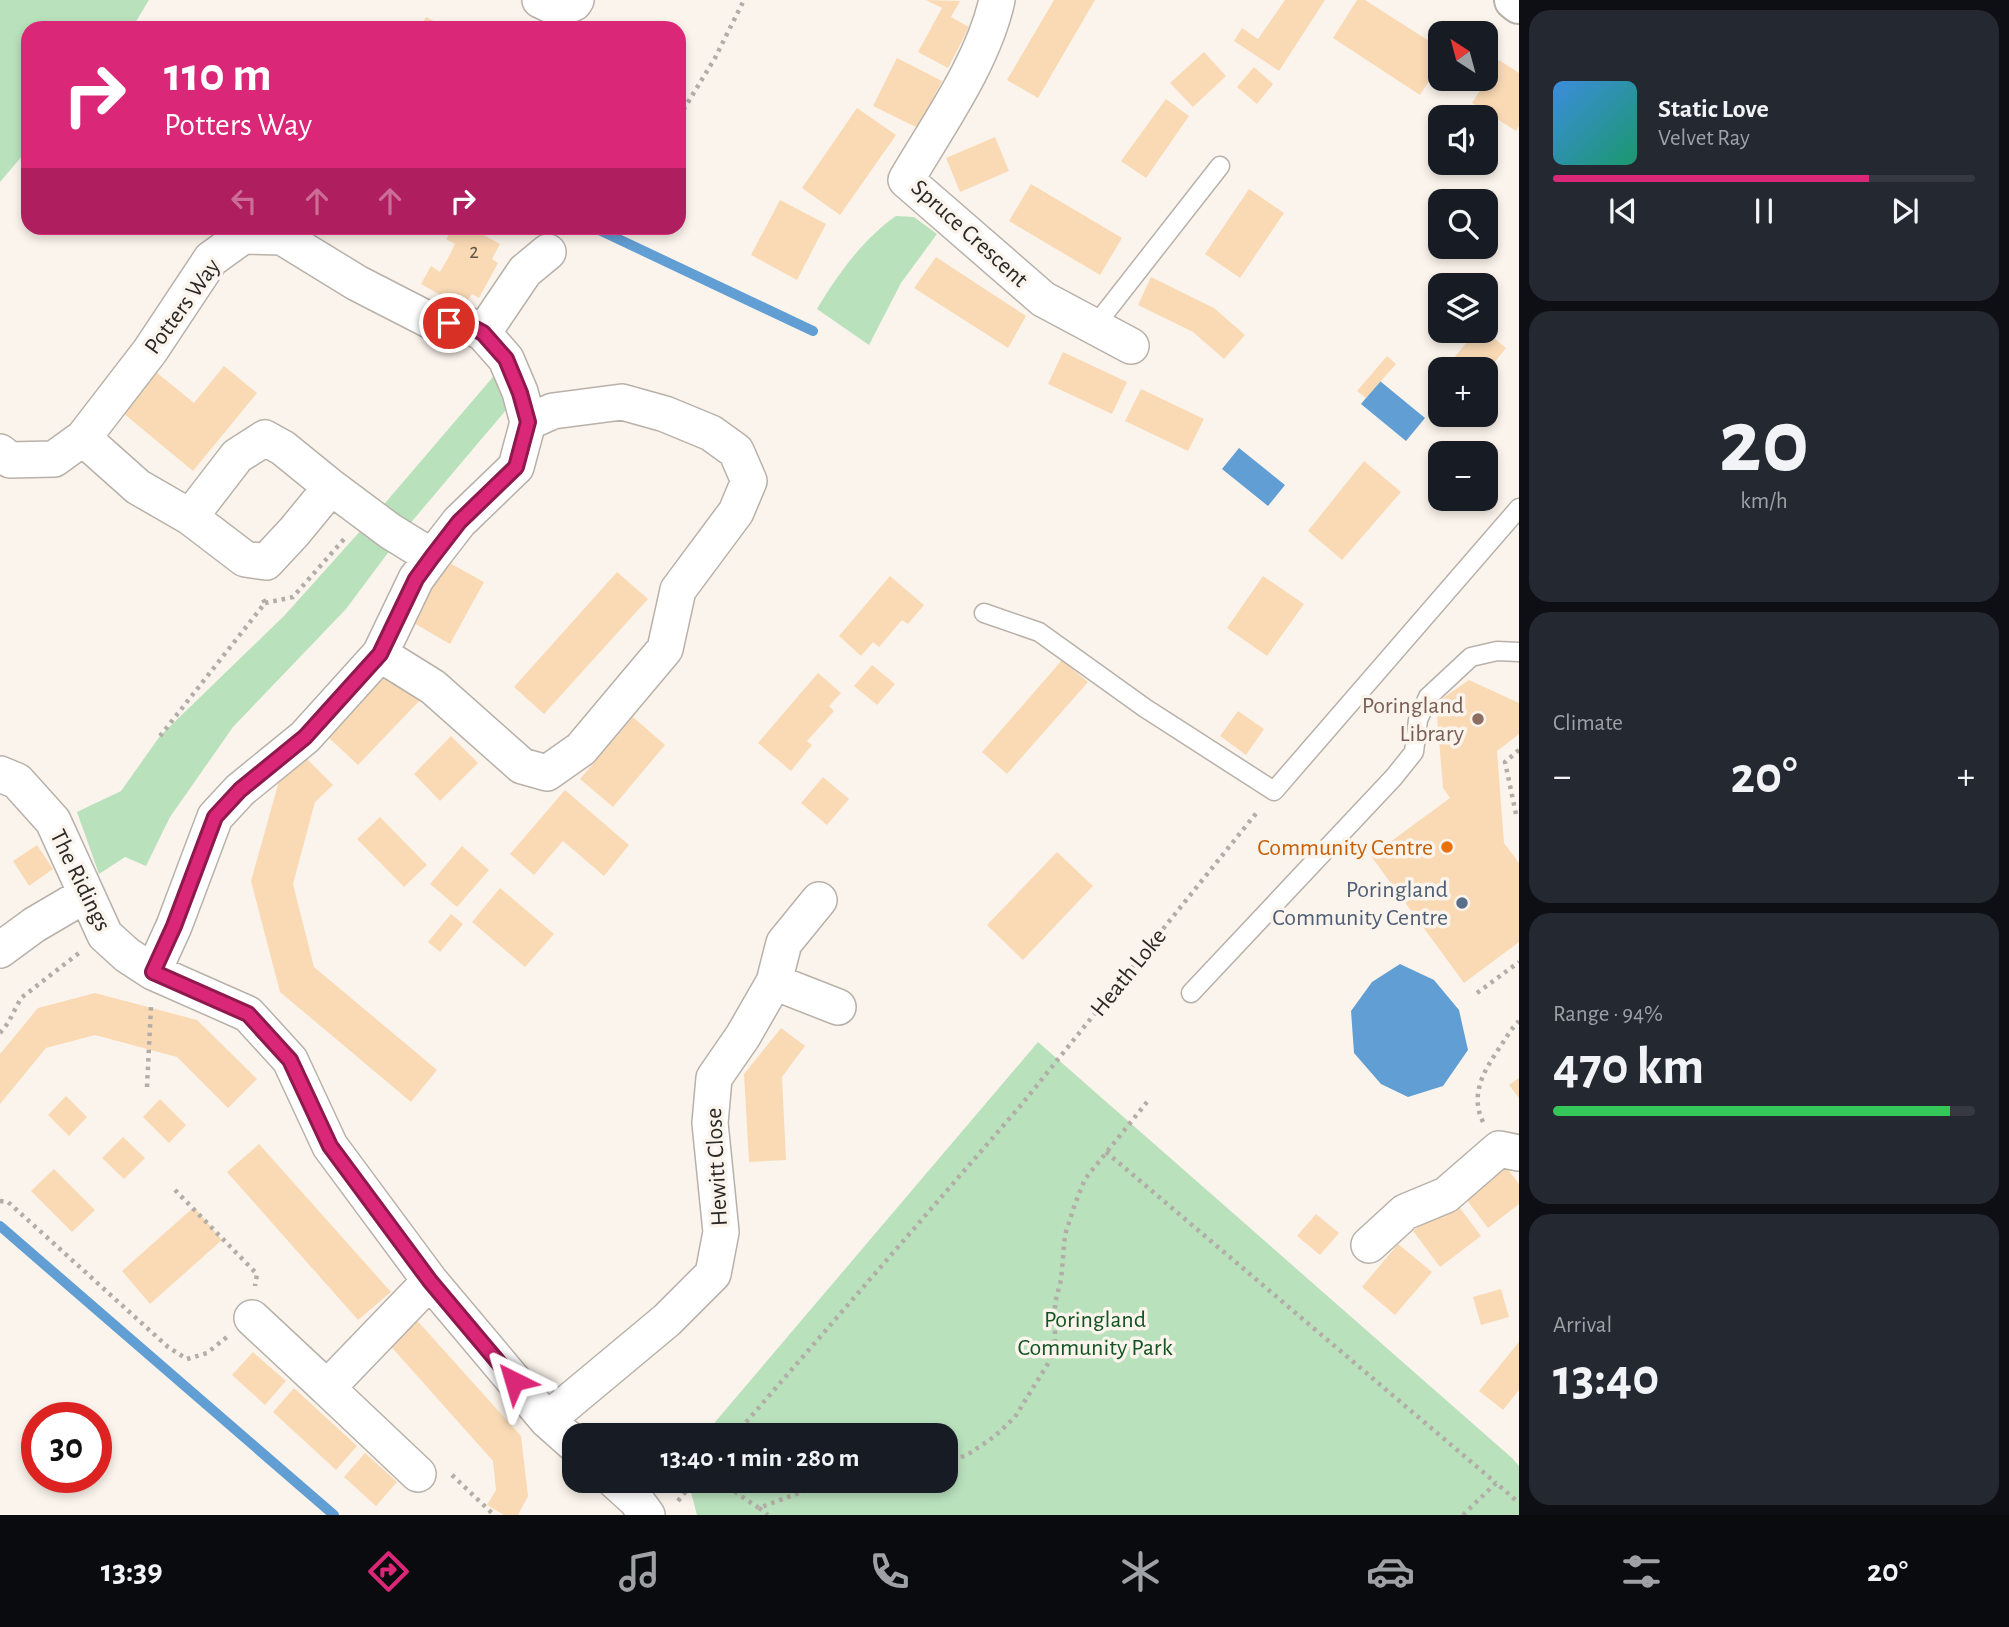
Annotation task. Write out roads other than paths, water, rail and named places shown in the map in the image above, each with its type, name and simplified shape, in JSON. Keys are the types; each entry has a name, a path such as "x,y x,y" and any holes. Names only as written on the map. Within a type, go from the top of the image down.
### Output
{"main road":[{"path":"1514,0 1519,4"}],"street":[{"path":"540,0 559,9 576,0"},
{"name":"Spruce Crescent","path":"997,0 975,62 906,180 1043,299 1131,346"},
{"name":"Potters Way","path":"0,452 10,460 54,459 83,438 150,351 211,259 243,236 282,237 357,283 433,322 466,324 483,333"},
{"path":"153,972 174,926 215,817 240,790 305,737 380,654 416,579 432,557 459,522 516,467 528,422 506,359 483,333 526,271 548,252"},
{"path":"380,654 433,687 522,766 547,773 581,748 665,649 678,590 736,512 749,481 736,451 711,433 665,414 622,402 553,411 528,422"},
{"path":"83,438 138,487 190,517 245,559 266,562 295,532 331,487"},
{"path":"190,517 237,456 265,439 283,448 390,531 432,557"},
{"name":"The Ridings","path":"0,774 17,781 53,821 105,935 127,955 153,972 248,1014 290,1060 330,1146 430,1281 547,1420 562,1433"},
{"path":"0,950 34,925 85,895"},
{"name":"Hewitt Close","path":"547,1420 667,1320 713,1274 721,1232 710,1123 714,1078 743,1036 774,982 784,943 819,900"},
{"path":"774,982 838,1007"},
{"path":"1369,1245 1405,1212 1446,1195 1509,1151"},
{"path":"327,1388 430,1281"},
{"path":"252,1318 418,1474"},
{"path":"628,1493 636,1500 661,1509"}],"lane":[{"path":"1094,327 1220,166"},
{"path":"984,613 1039,632 1145,708 1274,791 1519,508"},
{"path":"1191,993 1394,777 1414,752 1418,720 1428,697 1471,657 1497,651 1519,652"}],"water":[{"path":"1380,381 1425,418 1406,441 1361,404"},
{"path":"1239,448 1285,485 1268,506 1222,469"},
{"path":"1400,964 1434,980 1459,1010 1468,1050 1443,1086 1408,1097 1381,1084 1354,1053 1351,1011 1372,982"}],"waterway":[{"path":"610,235 813,331"},
{"path":"0,1226 334,1515"}],"place":[{"name":"Poringland Library","path":"1478,719"},
{"name":"Community Centre","path":"1447,847"},
{"name":"Poringland Community Centre","path":"1462,903"}],"park label":[{"name":"Poringland Community Park","path":"1095,1333"}]}
